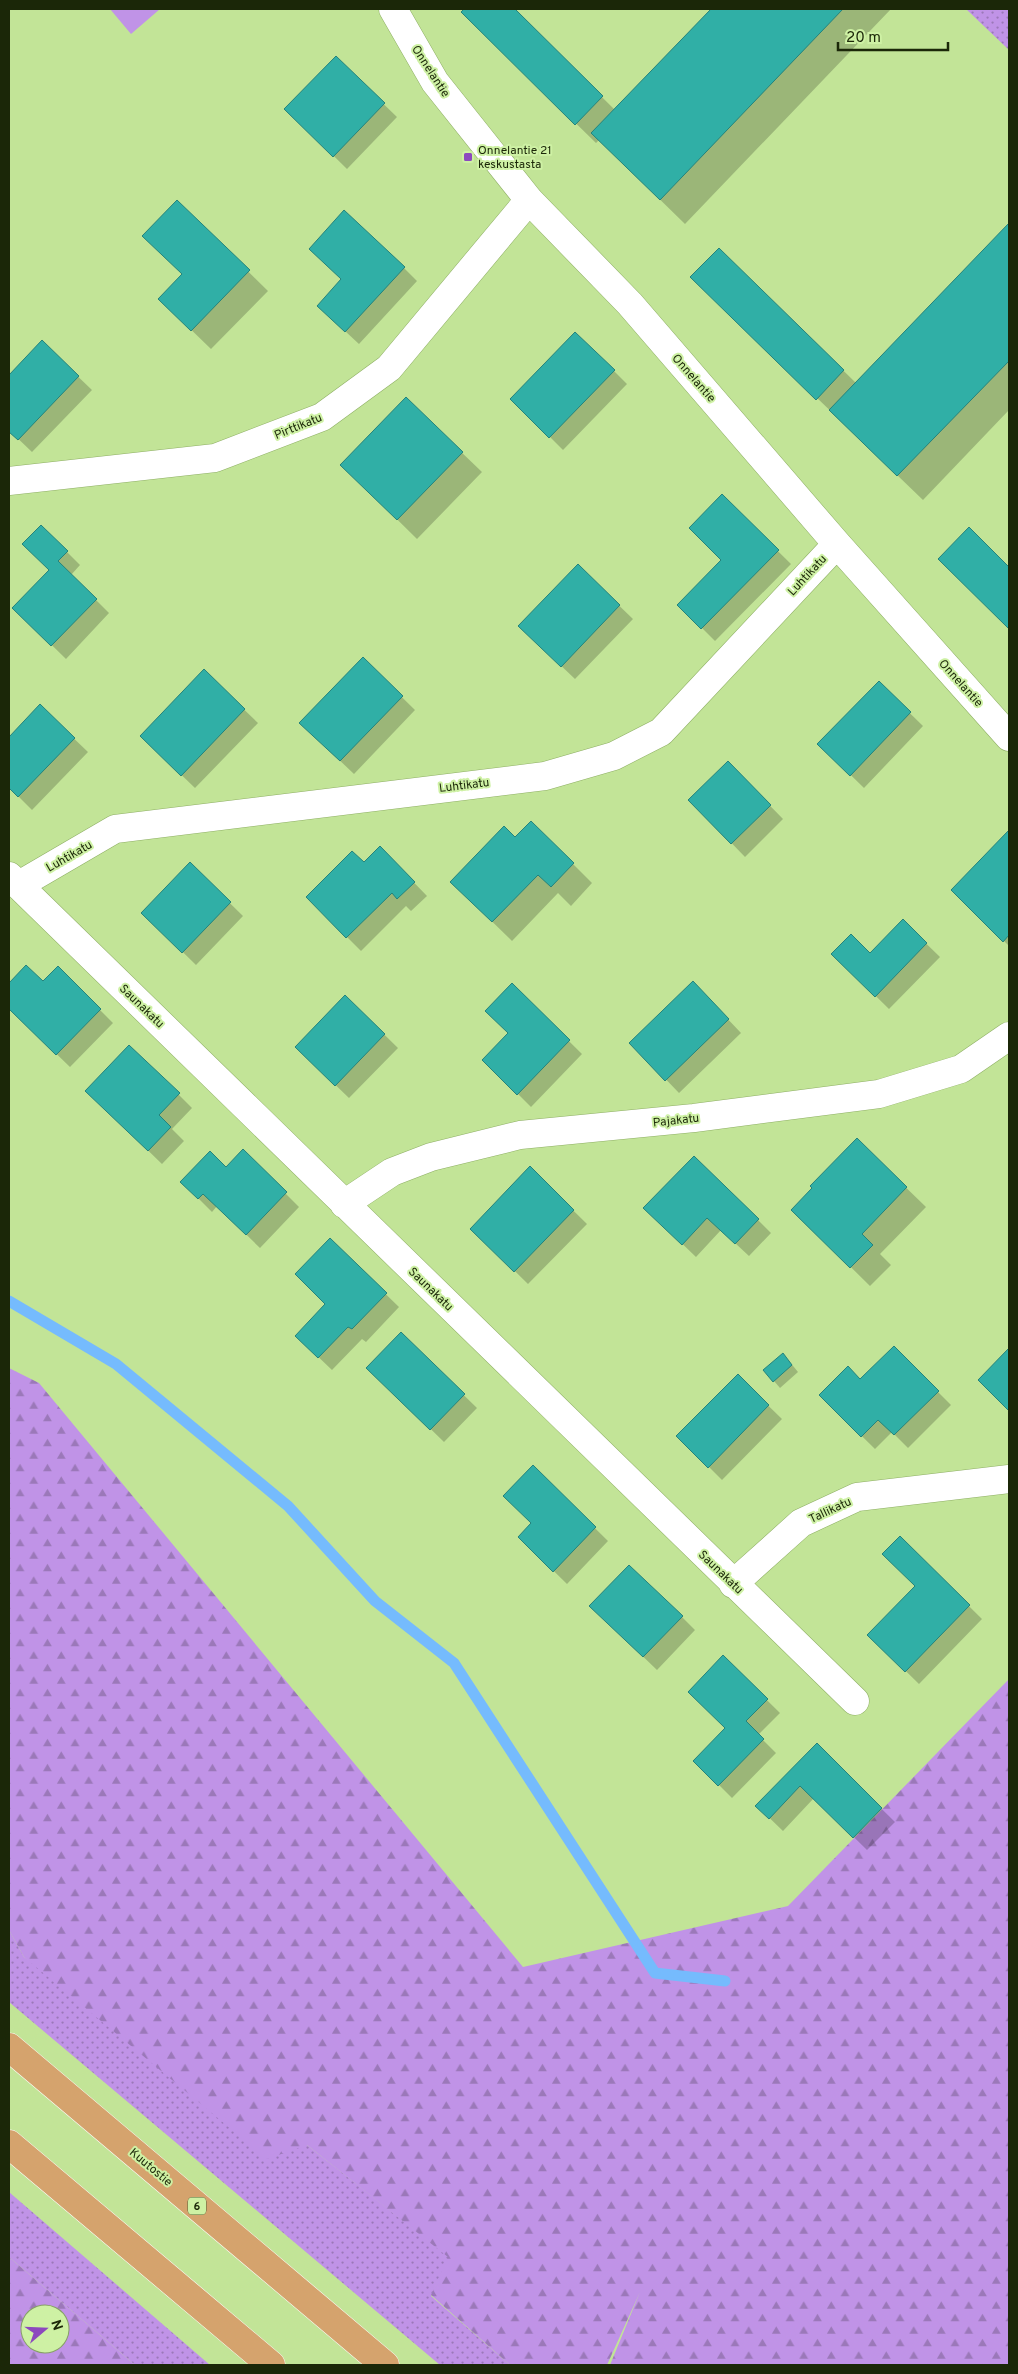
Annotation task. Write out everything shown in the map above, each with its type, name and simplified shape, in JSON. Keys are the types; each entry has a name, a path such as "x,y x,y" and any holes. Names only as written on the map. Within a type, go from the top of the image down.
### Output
{"highway":[{"name":"Kuutostie","path":"9,2047 385,2365"},
{"path":"9,2144 271,2365"}],"street":[{"name":"Onnelantie","path":"393,9 435,82 529,200 630,304 837,544 1009,737"},
{"name":"Pirttikatu","path":"9,481 216,458 322,417 389,368 529,200"},
{"name":"Luhtikatu","path":"14,880 115,829 545,776 614,756 661,732 837,544"},
{"name":"Saunakatu","path":"14,880 855,1702"},
{"name":"Pajakatu","path":"344,1204 392,1172 431,1157 520,1135 694,1118 879,1094 961,1069 1009,1036"},
{"name":"Tallikatu","path":"733,1584 801,1523 857,1497 1009,1479"}],"green space":[{"path":"110,9 160,9 131,34"},
{"path":"966,9 1009,9 1009,50"},
{"path":"9,1368 39,1383 523,1967 788,1906 1009,1679 1009,2365 610,2365 640,2292 607,2365 510,2365 431,2295 448,2257 307,2145 267,2159 24,1957 9,1930"},
{"path":"9,1930 24,1957 307,2145 449,2257 431,2296 510,2365 440,2365 9,2002"},
{"path":"9,2192 210,2365 135,2365 70,2309 70,2304 64,2304 9,2257"},
{"path":"9,2257 64,2304 20,2304 20,2354 70,2354 70,2309 135,2365 9,2365"}],"building":[{"path":"464,9 515,9 603,96 575,125 461,12"},
{"path":"711,9 843,9 660,200 591,133"},
{"path":"336,56 385,103 333,157 284,109"},
{"path":"177,200 250,270 191,331 158,299 182,274 142,236"},
{"path":"344,210 405,267 345,332 317,306 341,279 309,249"},
{"path":"1009,223 1009,361 897,476 829,410"},
{"path":"719,248 844,370 816,400 690,277"},
{"path":"575,332 615,370 549,438 510,399"},
{"path":"42,340 79,376 18,440 9,432 9,375"},
{"path":"406,397 463,452 397,520 340,465"},
{"path":"722,494 779,550 701,629 677,605 721,560 689,528"},
{"path":"41,525 68,551 58,561 97,599 51,646 12,608 49,570 22,544"},
{"path":"969,527 1009,567 1009,629 938,559"},
{"path":"578,564 620,605 561,667 518,626"},
{"path":"363,657 403,696 340,761 299,723"},
{"path":"204,669 245,709 181,776 140,736"},
{"path":"879,681 911,712 850,776 817,744"},
{"path":"40,704 75,738 18,797 9,788 9,737"},
{"path":"728,761 771,805 731,844 688,800"},
{"path":"531,821 574,863 551,887 538,875 492,922 450,882 504,826 515,837"},
{"path":"1009,830 1009,935 1003,942 951,890"},
{"path":"380,846 415,882 397,899 392,893 346,938 306,897 352,851 364,862"},
{"path":"190,862 231,902 182,953 141,913"},
{"path":"903,919 927,943 875,997 831,954 851,934 870,953"},
{"path":"26,965 43,981 58,966 101,1009 56,1055 9,1009 9,983"},
{"path":"693,981 729,1019 665,1081 629,1043"},
{"path":"512,983 570,1040 517,1095 482,1060 508,1033 485,1011"},
{"path":"345,995 385,1034 335,1086 295,1047"},
{"path":"129,1045 180,1093 159,1115 171,1127 148,1151 85,1091"},
{"path":"857,1138 907,1187 862,1234 873,1245 850,1268 791,1210 812,1188 810,1186"},
{"path":"243,1149 287,1192 246,1235 203,1194 198,1199 180,1182 210,1151 226,1167"},
{"path":"694,1156 759,1219 735,1244 707,1218 682,1245 643,1208"},
{"path":"530,1166 574,1210 514,1272 470,1229"},
{"path":"330,1238 387,1293 352,1329 348,1327 318,1358 295,1336 325,1304 295,1274"},
{"path":"401,1332 465,1394 430,1430 366,1368"},
{"path":"894,1346 939,1391 894,1435 878,1420 861,1437 819,1395 848,1366 860,1379"},
{"path":"1009,1348 1009,1411 978,1380"},
{"path":"783,1353 792,1365 773,1382 763,1370"},
{"path":"738,1374 769,1405 708,1468 676,1436"},
{"path":"533,1465 596,1527 553,1572 518,1537 531,1523 503,1496"},
{"path":"900,1536 970,1605 905,1672 867,1635 915,1586 882,1554"},
{"path":"629,1565 683,1616 643,1657 589,1606"},
{"path":"723,1655 768,1699 746,1721 764,1739 718,1786 693,1761 725,1728 688,1692"},
{"path":"817,1743 882,1808 853,1838 800,1786 769,1819 755,1806"}],"waterway":[{"path":"9,1301 116,1364 288,1506 375,1601 454,1663 655,1973 725,1981"}],"place":[{"name":"Onnelantie 21 keskustasta","path":"468,157"}]}
